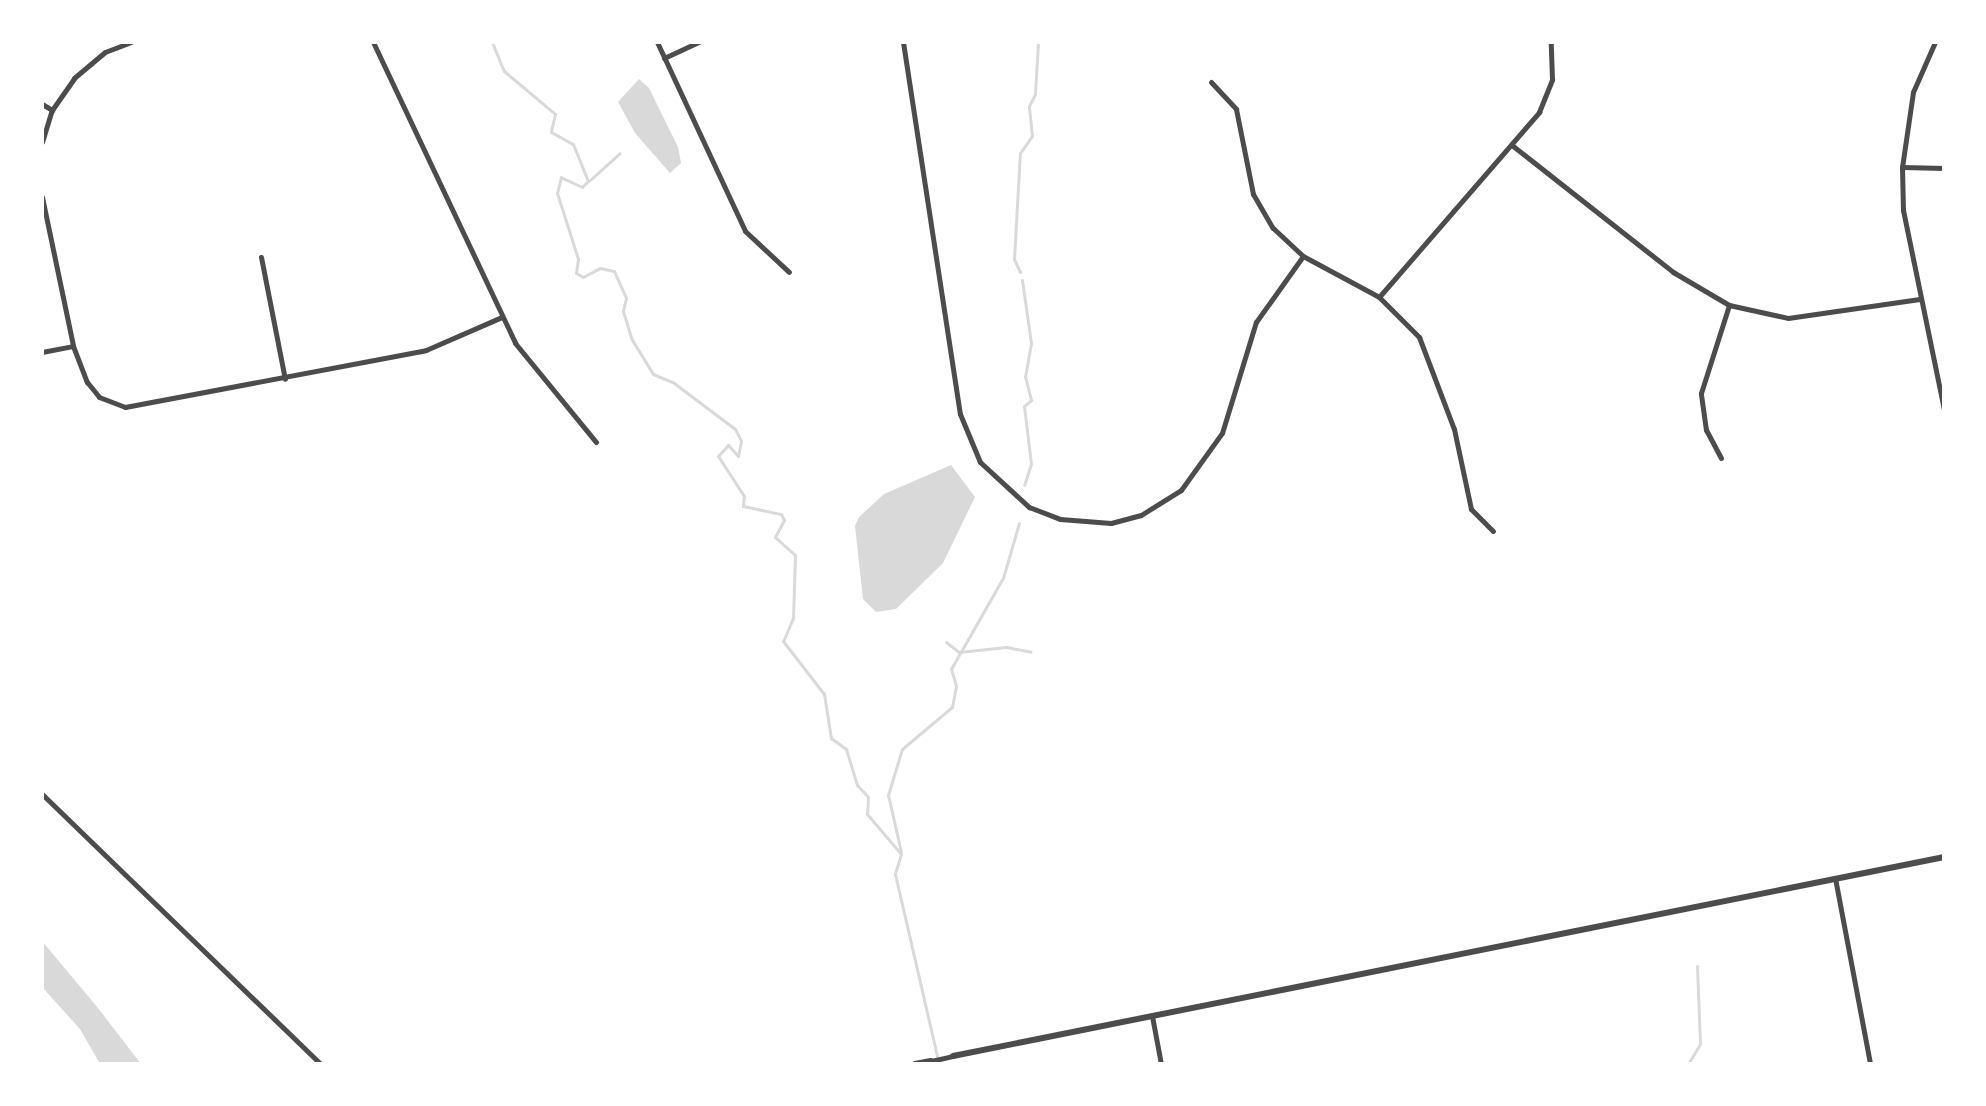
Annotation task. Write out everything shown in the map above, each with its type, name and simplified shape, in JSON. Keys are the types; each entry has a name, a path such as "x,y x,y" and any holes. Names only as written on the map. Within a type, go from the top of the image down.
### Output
{"street":[{"path":"42,142 52,110 90,64 131,42"},
{"path":"373,42 502,317 531,367 596,442"},
{"path":"657,42 745,231 789,272"},
{"path":"664,58 699,42"},
{"path":"903,42 960,414 980,462 1029,507 1060,519 1111,523 1141,515 1181,490 1222,433 1256,322 1303,256"},
{"path":"1379,297 1513,146 1546,100 1552,79 1551,42"},
{"path":"1935,42 1913,92 1902,167 1903,210 1944,410"},
{"path":"1211,82 1236,109 1250,184 1262,212 1303,256 1379,297 1399,314 1428,352 1454,429 1471,509 1493,531"},
{"path":"42,104 52,110"},
{"path":"1513,146 1673,272 1729,305 1799,318 1920,299"},
{"path":"1902,167 1944,168"},
{"path":"42,197 73,346 87,382 99,397 125,407 426,350 502,317"},
{"path":"261,257 285,379"},
{"path":"1721,458 1706,430 1701,393 1729,305"},
{"path":"42,352 73,346"},
{"path":"42,794 321,1064"},
{"path":"915,1064 1944,857"},
{"path":"1835,878 1870,1064"},
{"path":"1152,1016 1161,1064"}],"shaded area":[{"path":"639,79 649,88 678,147 681,163 670,173 635,133 618,102"},
{"path":"951,465 975,497 943,563 896,609 876,612 863,599 855,526 859,517 884,494"},
{"path":"42,941 141,1064 100,1064 80,1029 42,987"}],"waterway":[{"path":"492,42 504,71 555,114 551,132 573,144 588,181 582,187 561,177 557,193 578,259 576,273 583,277 600,268 614,271 626,298 623,311 631,338 653,374 674,383 735,429 741,441 738,456 728,445 718,456 744,496 743,506 781,514 784,520 775,537 795,555 793,618 783,641 824,694 831,738 846,749 857,785 868,797 867,814 901,854 895,874 939,1064"},
{"path":"1020,272 1014,259 1020,153 1032,136 1029,106 1035,94 1038,42"},
{"path":"590,180 620,153"},
{"path":"1022,280 1031,343 1025,376 1031,400 1024,406 1031,464 1024,485"},
{"path":"901,852 888,795 902,749 952,707 956,686 951,669 1003,578 1019,523"},
{"path":"946,642 959,652 1006,647 1031,652"},
{"path":"1688,1064 1700,1044 1697,966"}]}
